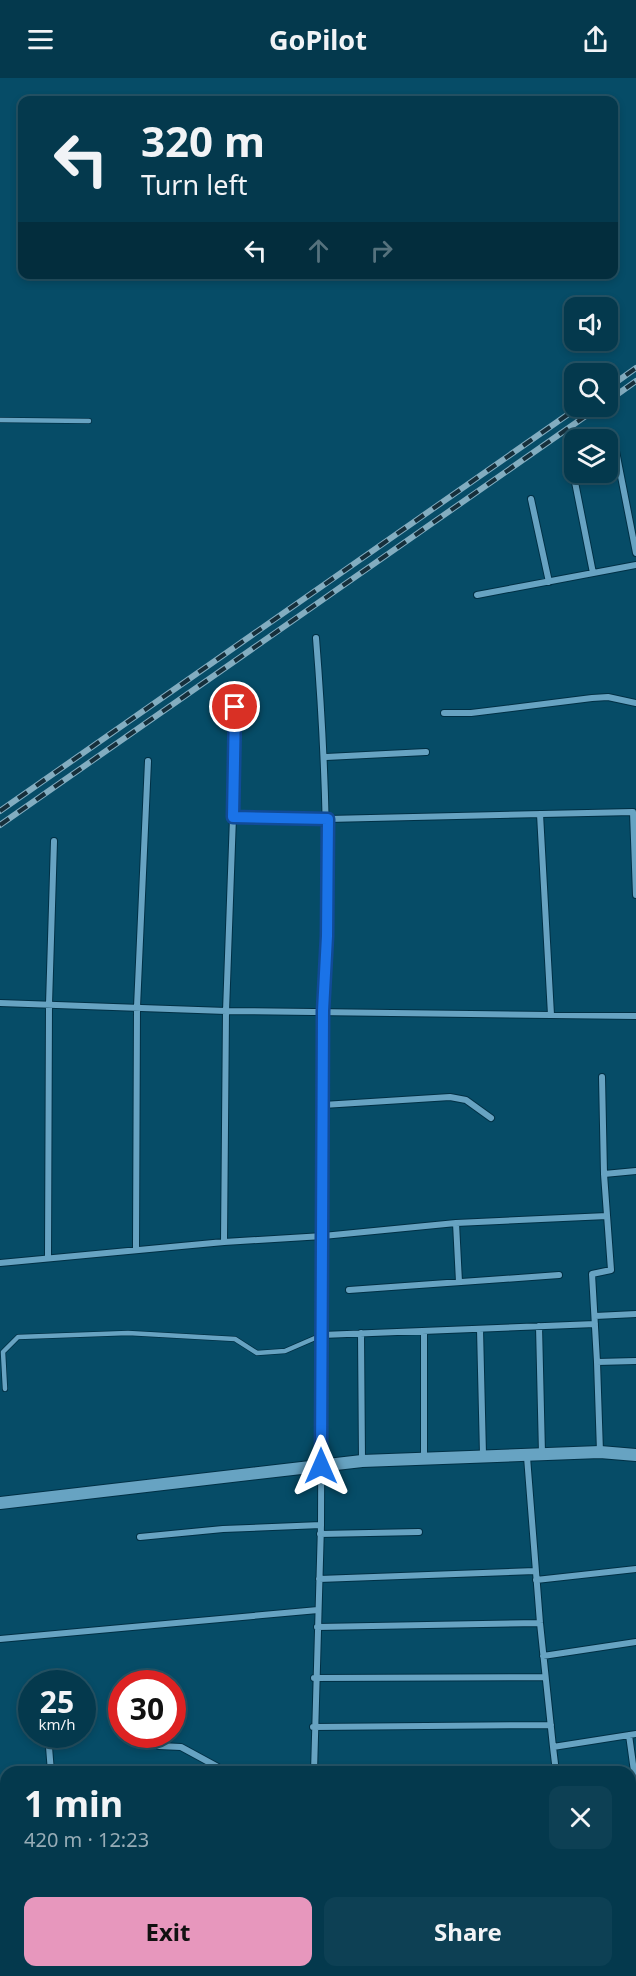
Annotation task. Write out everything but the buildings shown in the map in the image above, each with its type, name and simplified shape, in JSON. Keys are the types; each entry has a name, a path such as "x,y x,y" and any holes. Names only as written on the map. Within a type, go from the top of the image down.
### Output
{"street":[{"path":"618,461 636,553"},
{"path":"575,483 593,573"},
{"path":"531,499 549,582"},
{"path":"477,596 636,565"},
{"path":"314,1766 314,1678 321,1525 323,1011 327,936 328,819 326,757 316,638"},
{"path":"224,1242 226,1011 235,685"},
{"path":"444,713 471,713 608,697 636,704"},
{"path":"326,757 426,752"},
{"path":"136,1249 137,1007 148,761"},
{"path":"233,817 328,819 633,812 636,895"},
{"path":"540,814 551,1015"},
{"path":"48,1257 49,1004 54,841"},
{"path":"0,1003 226,1011 636,1016"},
{"path":"600,1452 592,1274 612,1270 604,1174 602,1077"},
{"path":"323,1105 450,1097 466,1100 491,1118"},
{"path":"604,1174 636,1171"},
{"path":"0,1263 136,1249 322,1236 456,1223 607,1216"},
{"path":"456,1223 459,1282"},
{"path":"349,1290 559,1275"},
{"path":"595,1316 636,1314"},
{"path":"322,1335 595,1324"},
{"path":"539,1326 542,1454"},
{"path":"480,1329 483,1455"},
{"path":"424,1331 424,1459"},
{"path":"361,1334 362,1461"},
{"path":"597,1362 636,1361"},
{"path":"0,1503 362,1461 483,1455 527,1457 542,1454 600,1452 636,1455"},
{"path":"527,1457 535,1571 555,1766"},
{"path":"140,1537 223,1529 321,1525"},
{"path":"320,1534 419,1532"},
{"path":"536,1580 636,1569"},
{"path":"319,1579 535,1571"},
{"path":"0,1639 318,1610"},
{"path":"317,1627 540,1623"},
{"path":"543,1656 636,1642"},
{"path":"314,1678 545,1677"},
{"path":"313,1727 551,1725"},
{"path":"553,1747 632,1735 634,1766"},
{"path":"49,1748 51,1766"},
{"path":"183,1748 216,1766"}],"lane":[{"path":"0,420 89,422"},
{"path":"5,1389 3,1352 18,1337 128,1333 235,1339 257,1353 285,1351 322,1335"}],"railway":[{"path":"618,381 636,368"},
{"path":"618,394 636,381"},
{"path":"0,811 564,417"},
{"path":"0,825 584,417"}],"route":[{"path":"235,707 233,817 328,819 327,936 323,1011 321,1466"}]}
